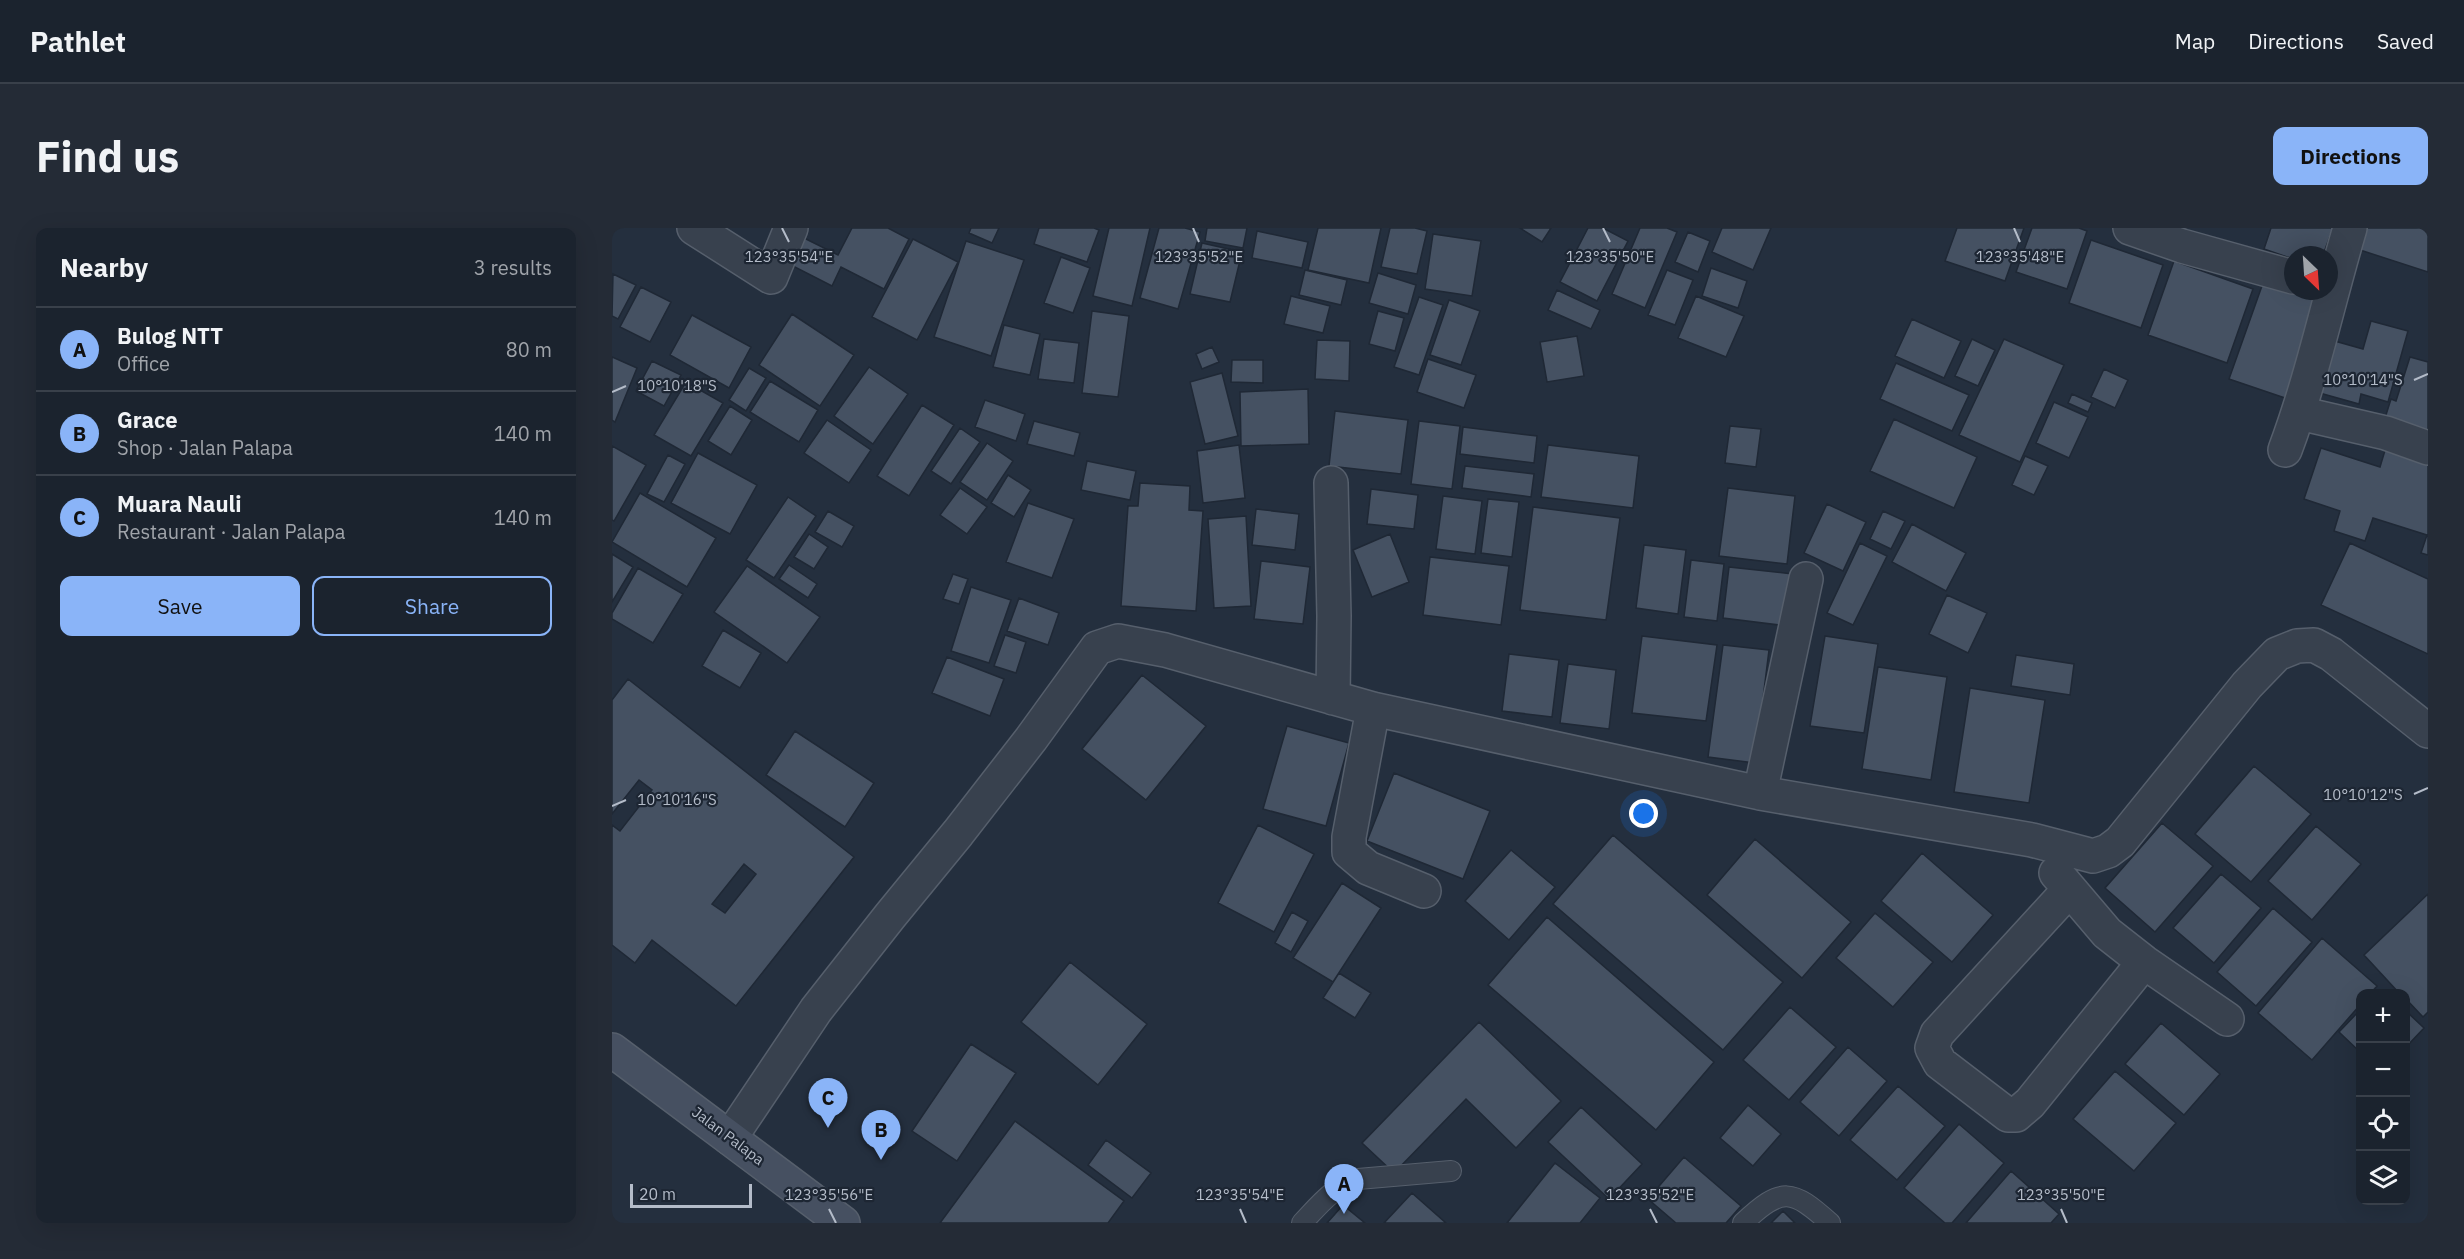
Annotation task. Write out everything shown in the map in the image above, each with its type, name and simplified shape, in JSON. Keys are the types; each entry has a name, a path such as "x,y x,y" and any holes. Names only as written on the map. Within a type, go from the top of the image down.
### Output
{"main road":[{"name":"Jalan Palapa","path":"612,1050 843,1223"}],"street":[{"path":"694,228 771,277 791,228"},
{"path":"2130,228 2182,246 2284,274"},
{"path":"2338,263 2350,228"},
{"path":"2285,450 2299,413 2327,300"},
{"path":"2299,413 2386,433 2428,448"},
{"path":"1331,483 1333,698"},
{"path":"1760,793 1806,579"},
{"path":"730,1138 816,1010 1031,739 1097,648 1118,641 1165,650 1373,709 1760,793 2032,840 2093,856 2108,851 2120,842 2247,685 2277,654 2297,646 2313,645 2331,654 2428,731"},
{"path":"1373,709 1348,837 1349,852 1368,868 1424,891"},
{"path":"2032,840 2069,890 2107,933 2144,962 2227,1019"},
{"path":"2069,890 1937,1034 1932,1048 1940,1063 2008,1115 2016,1115 2030,1103 2144,962"}],"lane":[{"path":"1302,1223 1330,1192 1344,1183 1375,1177 1451,1171"},
{"path":"1743,1223 1757,1210 1778,1197 1788,1195 1797,1197 1830,1223"}],"building":[{"path":"852,228 888,228 909,239 884,289 841,267 832,286 785,262 798,235 838,255"},
{"path":"971,228 999,228 992,243 969,233"},
{"path":"1039,228 1094,228 1099,230 1087,262 1034,244"},
{"path":"1109,228 1150,228 1132,306 1093,296"},
{"path":"1159,228 1185,228 1200,232 1178,309 1140,298"},
{"path":"1207,228 1247,228 1243,248 1205,241"},
{"path":"1318,228 1381,228 1369,283 1308,270"},
{"path":"1390,228 1415,228 1427,231 1417,274 1381,267"},
{"path":"1520,228 1551,228 1542,242"},
{"path":"1588,228 1603,228 1628,241 1597,301 1560,282"},
{"path":"1640,228 1667,228 1677,232 1645,308 1612,294"},
{"path":"1722,228 1771,228 1753,270 1712,252"},
{"path":"1957,228 2024,228 2005,281 1945,261"},
{"path":"2032,228 2079,228 2087,231 2067,289 2016,272"},
{"path":"2271,228 2333,228 2326,246 2284,246 2284,256 2264,249"},
{"path":"2367,228 2428,228 2428,272 2360,250"},
{"path":"1257,231 1308,242 1302,268 1252,258"},
{"path":"1688,232 1710,241 1698,272 1675,262"},
{"path":"1433,234 1481,241 1472,296 1425,289"},
{"path":"913,239 958,262 917,340 872,317"},
{"path":"2091,240 2163,265 2141,328 2069,303"},
{"path":"966,241 1024,260 991,356 934,337"},
{"path":"1202,243 1242,252 1230,302 1190,294"},
{"path":"1061,257 1090,268 1073,313 1044,303"},
{"path":"2174,261 2253,289 2227,363 2148,335"},
{"path":"1711,268 1747,281 1738,308 1702,296"},
{"path":"1305,270 1347,280 1341,305 1299,295"},
{"path":"1667,270 1693,280 1675,325 1648,315"},
{"path":"1378,273 1416,285 1408,314 1369,303"},
{"path":"613,274 636,285 618,319 612,316"},
{"path":"2263,283 2284,290 2284,300 2319,302 2285,398 2229,379"},
{"path":"641,287 671,302 650,342 620,327"},
{"path":"1557,290 1600,310 1591,329 1548,310"},
{"path":"1291,296 1330,306 1323,333 1284,324"},
{"path":"1696,296 1744,316 1726,357 1678,338"},
{"path":"1419,297 1443,305 1419,375 1394,367"},
{"path":"1449,300 1480,311 1461,365 1430,355"},
{"path":"1092,311 1129,316 1118,397 1082,393"},
{"path":"1378,311 1404,318 1395,351 1369,344"},
{"path":"792,314 854,355 820,406 759,365"},
{"path":"692,315 751,347 729,388 670,355"},
{"path":"1912,319 1961,341 1944,378 1895,356"},
{"path":"2371,321 2408,331 2388,402 2361,394 2359,404 2316,392 2331,340 2363,349"},
{"path":"1004,325 1040,334 1030,375 993,367"},
{"path":"1577,336 1584,376 1547,382 1540,342"},
{"path":"1044,339 1079,343 1074,383 1038,379"},
{"path":"1972,339 1995,350 1978,386 1955,376"},
{"path":"2004,339 2064,365 2020,462 1959,435"},
{"path":"1317,340 1350,341 1349,381 1315,379"},
{"path":"1212,347 1219,362 1202,369 1196,354"},
{"path":"612,357 637,368 615,422 612,420"},
{"path":"2410,357 2428,362 2428,431 2385,418 2391,399 2396,401"},
{"path":"1428,359 1476,375 1464,408 1417,392"},
{"path":"1232,360 1263,360 1263,383 1231,382"},
{"path":"652,361 681,375 664,406 636,391"},
{"path":"1896,363 1969,395 1952,431 1880,399"},
{"path":"869,367 908,394 873,444 834,416"},
{"path":"749,368 766,378 746,411 729,400"},
{"path":"2104,369 2128,380 2115,408 2091,397"},
{"path":"1222,373 1238,436 1205,444 1190,382"},
{"path":"770,381 818,410 799,442 750,412"},
{"path":"686,382 723,403 691,456 654,435"},
{"path":"1308,389 1309,444 1241,446 1240,392"},
{"path":"2072,394 2092,403 2088,412 2068,403"},
{"path":"985,400 1025,414 1016,441 975,427"},
{"path":"2054,402 2088,417 2069,458 2036,443"},
{"path":"922,405 954,425 909,496 877,476"},
{"path":"730,406 752,420 731,455 708,441"},
{"path":"1335,411 1408,420 1401,474 1329,466"},
{"path":"1894,419 1977,457 1954,508 1870,471"},
{"path":"827,420 871,450 849,483 804,453"},
{"path":"1034,421 1080,433 1074,456 1027,444"},
{"path":"1419,421 1460,426 1452,489 1411,484"},
{"path":"1730,426 1761,429 1756,467 1725,463"},
{"path":"1463,427 1537,436 1534,463 1460,454"},
{"path":"960,428 980,442 951,484 931,471"},
{"path":"987,443 1013,461 987,500 960,482"},
{"path":"1239,445 1245,498 1203,503 1197,451"},
{"path":"1548,445 1639,456 1633,508 1541,497"},
{"path":"612,446 646,465 614,521 612,520"},
{"path":"2386,447 2428,460 2428,555 2421,553 2427,535 2373,518 2365,541 2334,531 2340,511 2304,499 2321,448 2380,467"},
{"path":"698,453 757,485 730,534 671,503"},
{"path":"668,455 685,464 664,502 647,494"},
{"path":"2025,456 2048,466 2034,495 2012,485"},
{"path":"1087,461 1136,471 1130,500 1081,490"},
{"path":"1465,466 1534,474 1531,497 1462,488"},
{"path":"1008,475 1031,490 1014,517 991,503"},
{"path":"1140,483 1190,486 1189,510 1203,511 1196,611 1121,606 1128,506 1138,506"},
{"path":"960,488 987,507 967,534 940,515"},
{"path":"1728,488 1795,496 1787,564 1719,556"},
{"path":"1371,489 1418,495 1414,529 1367,524"},
{"path":"640,493 716,538 687,587 612,542"},
{"path":"1443,496 1482,501 1475,554 1436,549"},
{"path":"788,497 816,516 774,578 746,560"},
{"path":"1488,499 1519,502 1512,557 1481,553"},
{"path":"1028,503 1074,519 1052,578 1006,562"},
{"path":"1827,504 1866,522 1843,571 1804,553"},
{"path":"1533,507 1620,518 1606,620 1520,610"},
{"path":"1256,509 1299,514 1295,550 1252,545"},
{"path":"828,511 854,526 842,547 815,532"},
{"path":"1883,511 1905,521 1891,549 1870,539"},
{"path":"1246,516 1251,606 1214,608 1208,519"},
{"path":"1912,524 1966,553 1946,591 1892,562"},
{"path":"809,534 828,547 814,569 794,557"},
{"path":"1390,534 1409,582 1372,597 1353,550"},
{"path":"1860,543 1887,556 1853,625 1827,613"},
{"path":"2350,543 2428,579 2428,654 2321,605"},
{"path":"1644,545 1686,550 1678,614 1636,608"},
{"path":"612,554 633,567 612,602"},
{"path":"1430,557 1509,566 1501,625 1423,615"},
{"path":"1691,560 1724,564 1717,621 1684,617"},
{"path":"1261,561 1310,567 1303,624 1254,619"},
{"path":"789,565 817,584 808,598 779,579"},
{"path":"747,566 820,617 787,663 714,612"},
{"path":"1729,567 1793,574 1787,626 1723,618"},
{"path":"638,568 683,594 653,643 612,619 612,613"},
{"path":"953,574 968,579 959,604 943,599"},
{"path":"971,587 1011,600 989,663 951,651"},
{"path":"1947,595 1987,613 1968,653 1929,634"},
{"path":"1019,598 1059,613 1048,645 1007,631"},
{"path":"723,630 761,653 740,688 702,666"},
{"path":"1005,635 1026,642 1016,673 994,666"},
{"path":"1642,636 1717,645 1706,721 1632,713"},
{"path":"1825,636 1878,644 1864,733 1810,726"},
{"path":"1723,645 1769,650 1755,763 1708,757"},
{"path":"1509,654 1559,660 1552,717 1502,711"},
{"path":"2016,655 2074,664 2070,695 2011,686"},
{"path":"947,657 1004,679 990,716 932,693"},
{"path":"1568,664 1616,670 1609,729 1560,723"},
{"path":"1878,667 1947,677 1931,780 1862,769"},
{"path":"1142,675 1206,726 1146,800 1082,749"},
{"path":"628,679 854,857 736,1006 652,940 635,963 612,945 612,825 620,831 652,790 639,780 612,814 612,700","holes":["744,864 756,874 725,913 712,904"]},
{"path":"1970,688 2045,700 2029,803 1954,792"},
{"path":"1287,726 1349,743 1326,826 1263,809"},
{"path":"795,731 874,783 845,827 766,775"},
{"path":"2254,766 2311,814 2251,882 2195,834"},
{"path":"1394,773 1490,811 1463,879 1367,841"},
{"path":"2162,823 2213,866 2155,932 2105,888"},
{"path":"1258,825 1314,854 1274,932 1218,903"},
{"path":"2316,826 2361,864 2312,920 2268,881"},
{"path":"1613,835 1783,982 1723,1050 1553,904"},
{"path":"1755,839 1851,922 1802,978 1707,895"},
{"path":"1511,850 1555,887 1509,940 1465,901"},
{"path":"1922,853 1993,915 1952,962 1881,901"},
{"path":"2221,874 2261,908 2214,963 2173,928"},
{"path":"1342,883 1381,908 1333,982 1293,958"},
{"path":"2428,894 2428,1012 2423,1017 2410,1003 2410,989 2395,989 2364,955"},
{"path":"2273,908 2312,942 2256,1006 2217,972"},
{"path":"1292,912 1308,921 1291,952 1275,943"},
{"path":"1875,913 1933,962 1893,1007 1836,958"},
{"path":"1547,917 1714,1062 1656,1130 1488,985"},
{"path":"2322,938 2377,986 2374,989 2356,989 2356,1010 2312,1060 2258,1013"},
{"path":"1070,962 1147,1024 1098,1085 1021,1022"},
{"path":"1339,973 1371,993 1355,1018 1323,998"},
{"path":"1790,1007 1836,1047 1789,1100 1743,1060"},
{"path":"2356,1014 2356,1048 2339,1032"},
{"path":"2410,1015 2424,1028 2410,1043"},
{"path":"1479,1022 1561,1101 1516,1148 1466,1099 1394,1173 1362,1143"},
{"path":"2161,1023 2220,1074 2184,1115 2125,1064"},
{"path":"971,1044 1016,1073 957,1161 912,1131"},
{"path":"1848,1047 1887,1081 1839,1136 1800,1102"},
{"path":"2115,1071 2176,1123 2134,1171 2073,1119"},
{"path":"1898,1086 1945,1126 1897,1180 1850,1140"},
{"path":"1748,1105 1781,1134 1753,1166 1720,1138"},
{"path":"1581,1107 1642,1164 1609,1199 1548,1142"},
{"path":"1015,1121 1124,1201 1108,1223 940,1223"},
{"path":"1959,1124 2004,1163 1952,1223 1945,1223 1904,1188"},
{"path":"1106,1140 1151,1173 1132,1198 1088,1165"},
{"path":"1684,1157 1741,1206 1726,1223 1676,1223 1648,1199"},
{"path":"1555,1163 1600,1198 1580,1223 1507,1223"},
{"path":"2011,1171 2059,1214 2051,1223 1966,1223"},
{"path":"1412,1193 1446,1223 1384,1223"},
{"path":"1343,1205 1365,1223 1327,1223"},
{"path":"1783,1211 1795,1223 1771,1223"}],"place":[{"name":"Muara Nauli","path":"828,1128"},
{"name":"Grace","path":"881,1160"},
{"name":"Bulog NTT","path":"1344,1214"}]}
